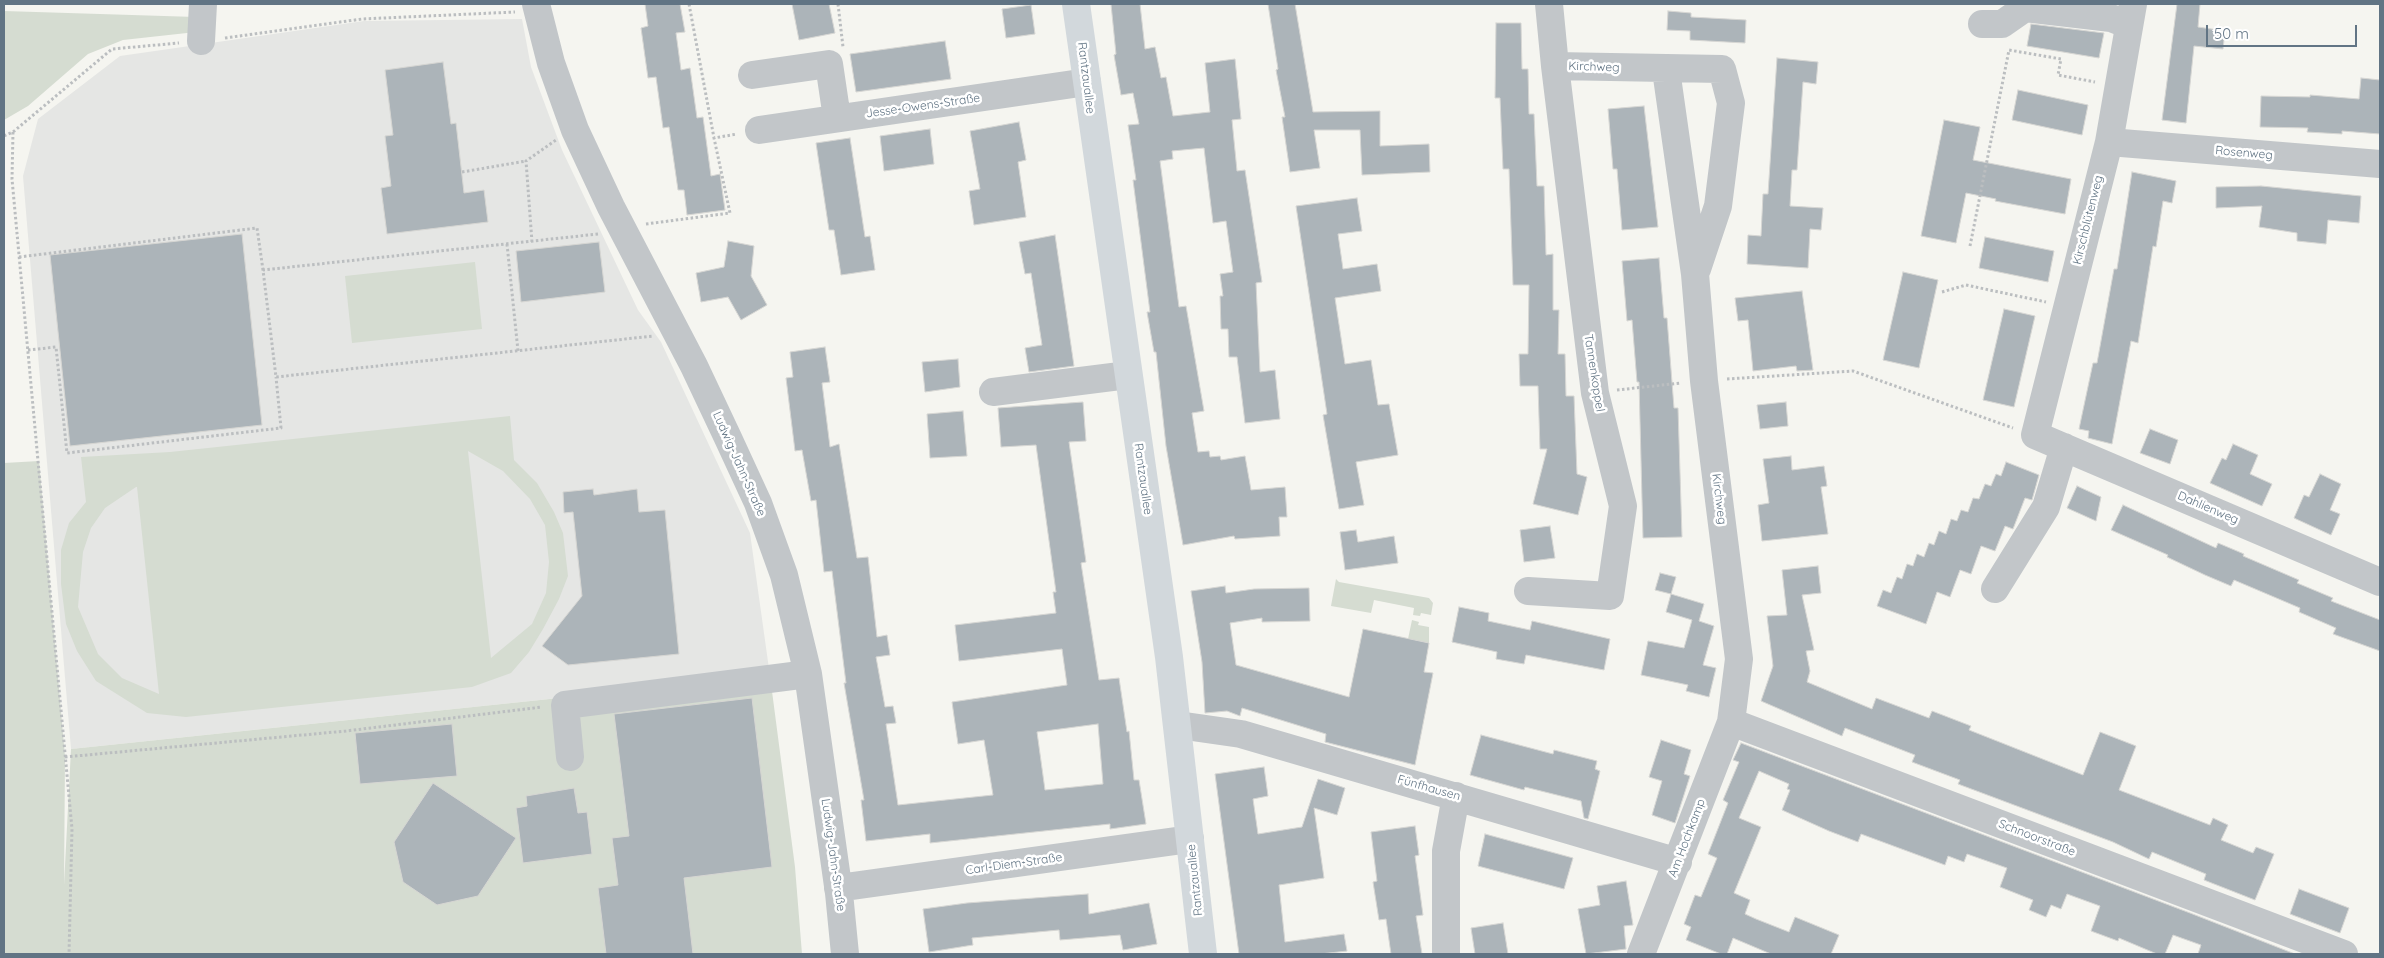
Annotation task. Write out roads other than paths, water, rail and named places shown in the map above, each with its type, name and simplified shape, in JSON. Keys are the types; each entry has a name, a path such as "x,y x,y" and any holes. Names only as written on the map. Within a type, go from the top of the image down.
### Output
{"main road":[{"name":"Rantzauallee","path":"1076,4 1178,725 1203,954"}],"street":[{"path":"201,41 203,4"},
{"name":"Kirchweg","path":"1549,4 1555,66 1666,70 1722,69 1731,103 1718,206 1695,274"},
{"name":"Ludwig-Jahn-Straße","path":"537,7 550,63 612,230 676,334 702,382 758,503 784,575 808,674 838,888 845,954"},
{"path":"1982,24 2002,24 2025,8 2111,18 2131,14"},
{"name":"Kirschblütenweg","path":"2035,435 2109,142 2131,14"},
{"path":"752,75 829,64 837,118"},
{"name":"Tannenkoppel","path":"1528,591 1610,596 1623,506 1595,393 1555,66"},
{"name":"Kirchweg","path":"1666,70 1695,274 1704,380 1739,659 1731,722"},
{"name":"Jesse-Owens-Straße","path":"759,130 1087,82"},
{"name":"Rosenweg","path":"2109,142 2380,164"},
{"path":"993,392 1128,375"},
{"name":"Dahlienweg","path":"2035,435 2380,582"},
{"path":"1995,589 2046,507 2064,447"},
{"path":"570,757 565,704 808,674"},
{"name":"Am Hochkamp","path":"1649,952 1678,862 1731,722"},
{"name":"Schnoorstraße","path":"1731,722 2344,954"},
{"name":"Fünfhausen","path":"1178,725 1242,734 1678,862"},
{"path":"1446,954 1446,851 1456,796"},
{"name":"Carl-Diem-Straße","path":"838,888 1190,839"}]}
